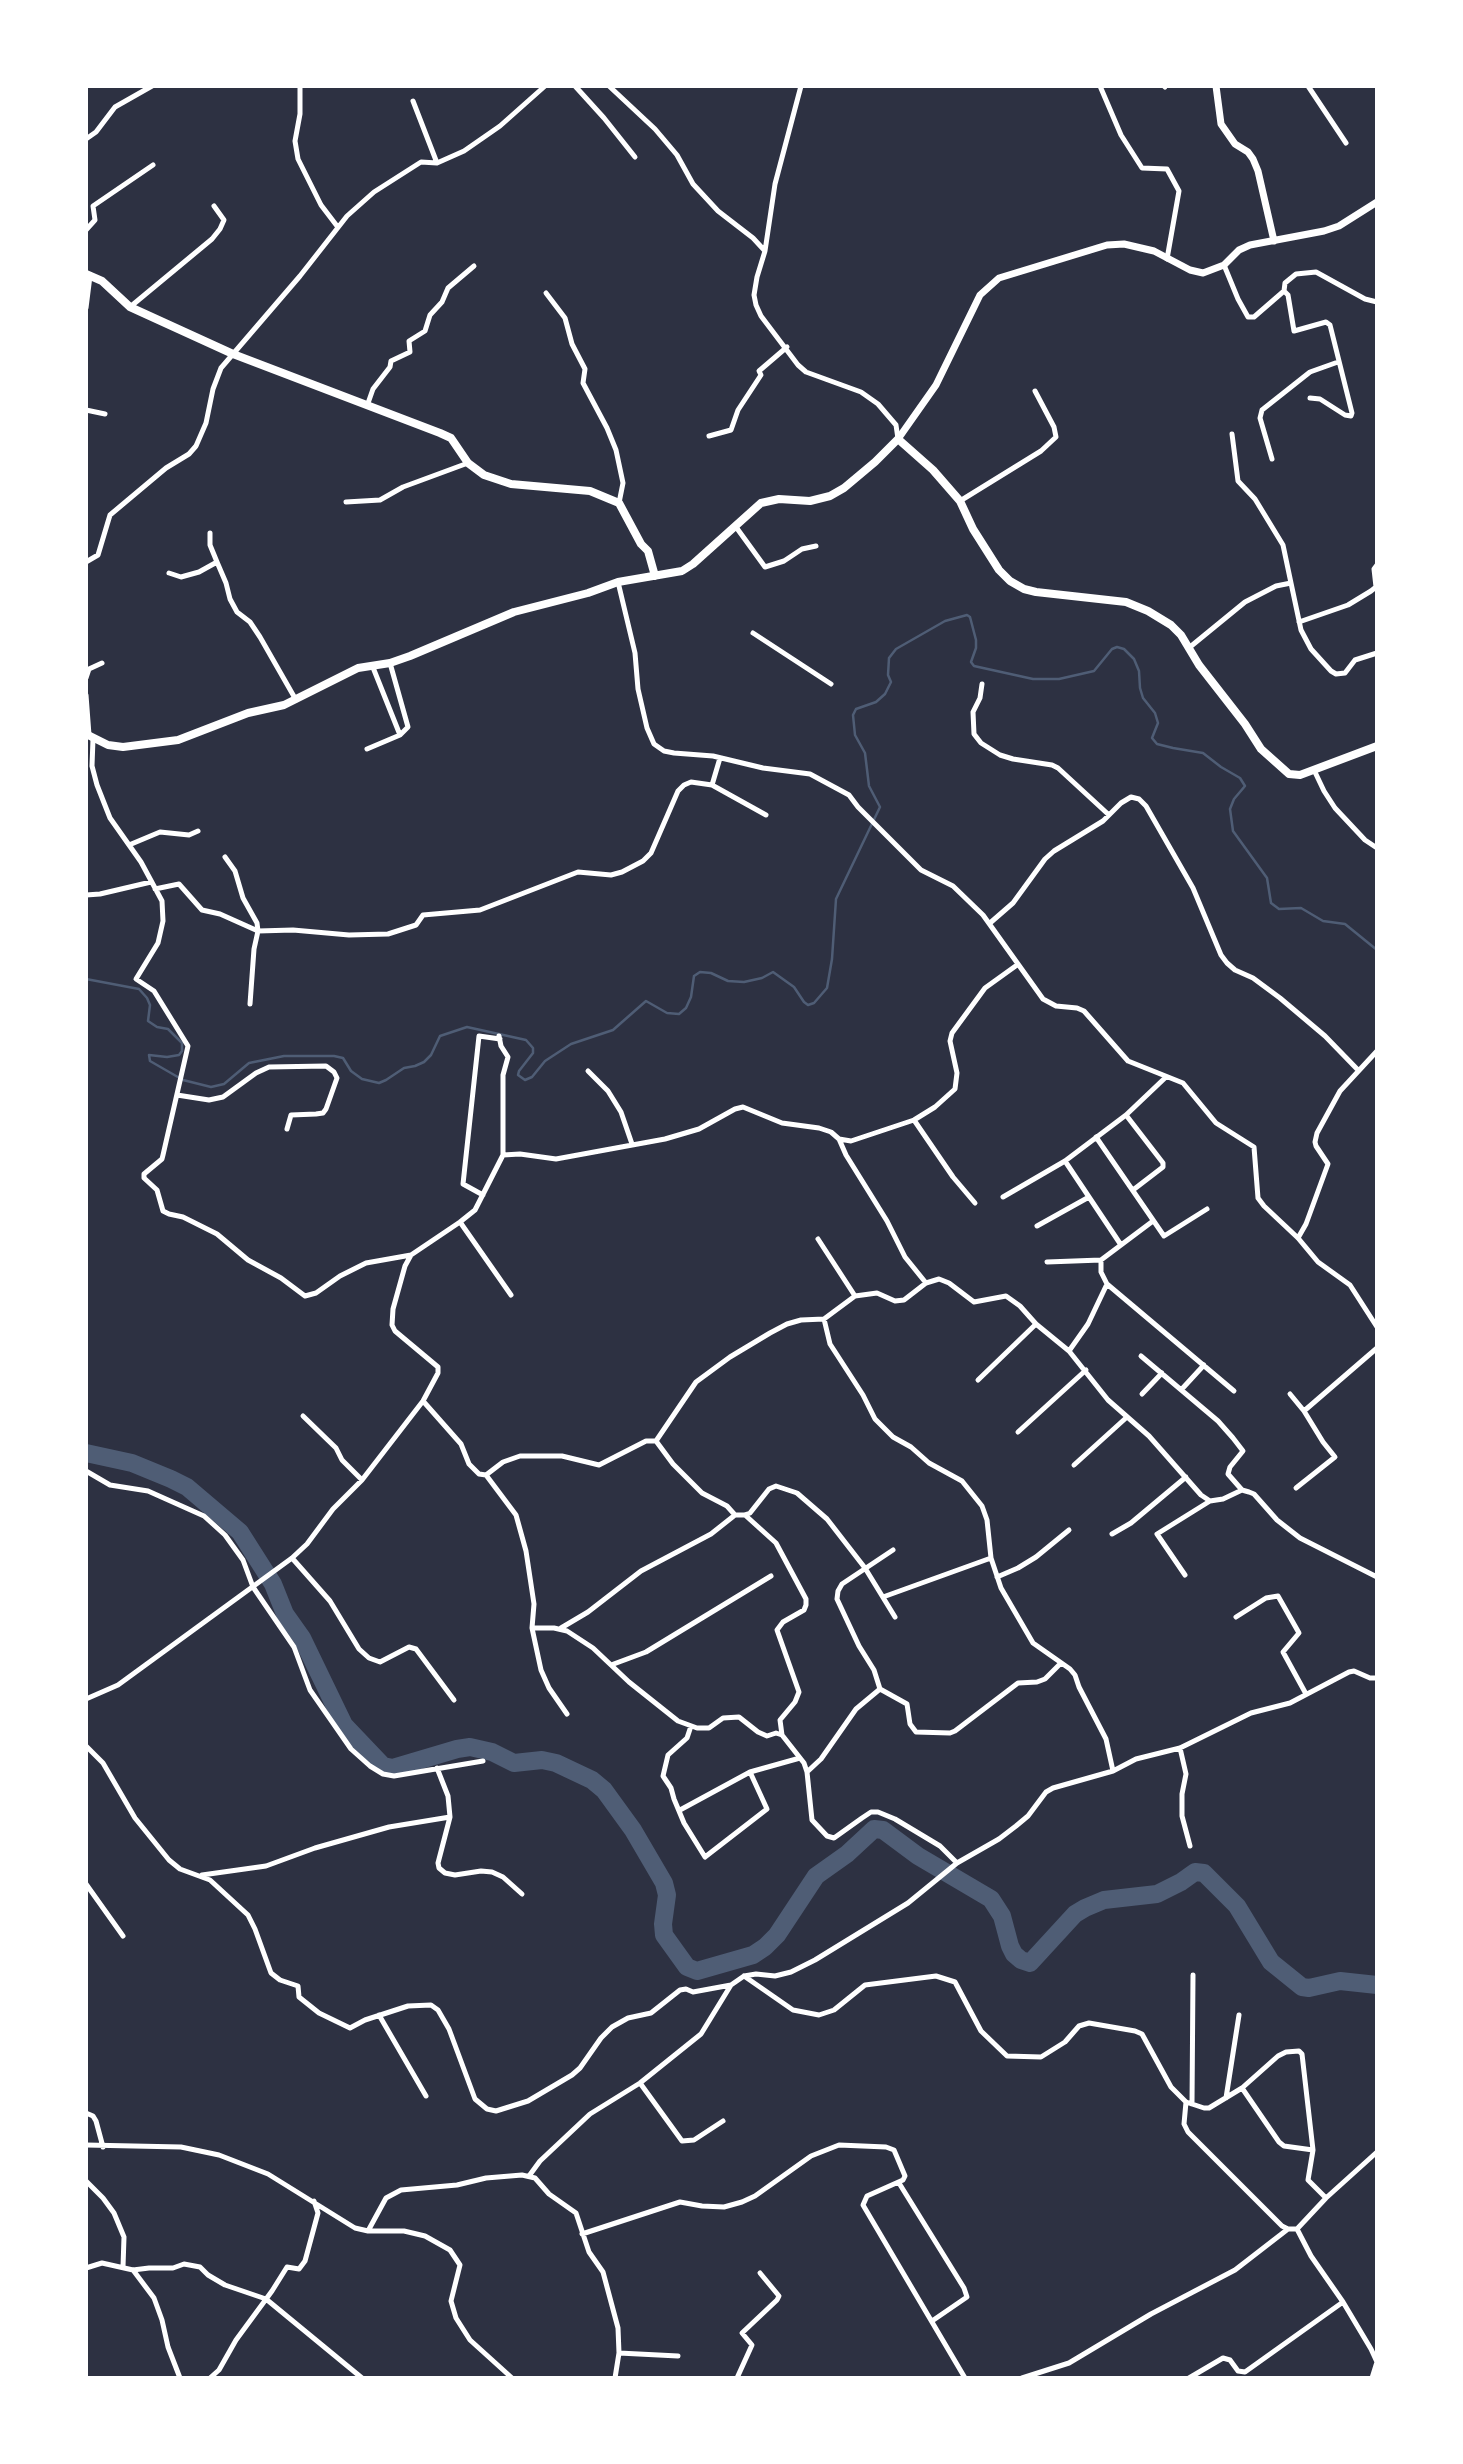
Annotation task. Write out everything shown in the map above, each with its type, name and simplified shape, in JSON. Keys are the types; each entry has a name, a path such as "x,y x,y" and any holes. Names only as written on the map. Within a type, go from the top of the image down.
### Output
{"main road":[{"path":"88,275 102,281 130,307 233,354 451,438 468,463 484,475 511,484 577,489 619,503 641,544 648,551 655,576"},
{"path":"89,736 108,745 123,747 178,740 248,713 285,705 343,675 372,665 390,663 514,612 588,593 618,582 682,571 761,503 779,499 810,501 830,496 844,488 898,439 933,470 960,501 973,529 999,570 1010,581 1037,593 1105,598 1138,606 1171,625 1190,647 1199,665 1270,759 1289,774 1300,775 1377,746"}],"street":[{"path":"86,139 96,132 115,107 152,86"},
{"path":"300,86 300,114 295,141 298,159 321,205 337,226"},
{"path":"86,562 98,555 110,515 196,446 206,423 221,368 300,276 337,226 374,192 421,162 437,163 464,151 500,126 545,86"},
{"path":"575,86 635,157"},
{"path":"610,86 677,155 693,184 718,211 753,238 765,251"},
{"path":"801,86 775,184 765,251 754,295 756,305 761,316 798,365 825,381 861,392 878,404 896,425 898,439"},
{"path":"1100,86 1121,135 1142,168 1167,169 1179,191 1167,258"},
{"path":"1216,86 1221,124 1235,144 1254,159 1274,241"},
{"path":"1308,86 1346,143"},
{"path":"413,101 437,163"},
{"path":"86,230 95,220 93,206 153,165"},
{"path":"898,439 936,385 980,295 999,278 1107,245 1124,244 1154,251 1203,274 1224,265 1239,250 1251,245 1331,229 1377,202"},
{"path":"130,307 212,239 224,220 214,206"},
{"path":"1224,265 1248,317 1254,317 1284,291 1290,277 1305,272 1316,272 1365,299 1377,302"},
{"path":"367,406 373,389 390,367 391,361 410,352 409,341 425,331 430,315 442,302 448,288 474,266"},
{"path":"86,308 88,275"},
{"path":"1284,291 1288,295 1294,331 1326,322 1329,325 1352,409 1351,416 1338,412 1320,399 1310,398"},
{"path":"546,293 565,317 572,344 586,369 583,383 616,450 623,483 619,503"},
{"path":"709,436 731,430 738,410 761,375 759,371 787,347"},
{"path":"1272,459 1260,418 1262,410 1310,372 1338,362"},
{"path":"960,501 1041,451 1056,438 1054,427 1035,391"},
{"path":"86,410 105,414"},
{"path":"1231,434 1238,481 1255,499 1283,545 1299,622 1311,649 1336,674 1345,673 1355,660 1377,653"},
{"path":"346,502 380,500 403,487 468,463"},
{"path":"736,527 765,567 783,561 802,549 817,546"},
{"path":"210,533 210,545 230,599 237,612 250,622 260,637 296,700"},
{"path":"169,573 181,577 199,572 217,562"},
{"path":"1299,622 1348,605 1376,587 1374,569 1377,565"},
{"path":"618,582 635,653 638,689 649,736 654,744 664,751 810,774 842,789 906,856 922,870 953,886 990,923 1017,965 1049,1004 1077,1008 1084,1012 1128,1061 1183,1083 1216,1123 1254,1147 1258,1198 1318,1262 1337,1274 1355,1291 1377,1327"},
{"path":"1190,647 1245,602 1276,586 1291,583"},
{"path":"753,634 831,684"},
{"path":"86,678 89,669 102,663"},
{"path":"367,749 400,735 408,727 390,663"},
{"path":"372,665 400,735"},
{"path":"982,684 980,698 973,712 974,734 981,743 1000,755 1058,768 1109,815"},
{"path":"86,695 92,766 97,785 110,818 141,862 162,901 163,921 158,943 136,979 155,991 186,1041 183,1072 162,1159 144,1174 144,1178 157,1190 163,1211 183,1217 217,1234 248,1260 281,1278 305,1296 316,1293 340,1276 366,1263 411,1255 475,1210 484,1195 503,1155 503,1075 508,1057 500,1046 499,1038 479,1036 463,1184 484,1195"},
{"path":"712,785 720,758"},
{"path":"1314,770 1335,808 1365,840 1377,848"},
{"path":"155,889 179,884 202,910 220,914 258,931 388,934 416,925 423,915 480,910 578,872 611,875 622,872 643,861 651,853 678,791 691,782 712,785 766,815"},
{"path":"990,923 1013,903 1045,859 1109,815 1130,797 1139,799 1146,806 1193,888 1227,963 1280,998 1325,1036 1358,1070"},
{"path":"128,845 160,832 189,835 198,831"},
{"path":"225,857 235,871 243,898 258,931 250,1004"},
{"path":"86,895 151,882"},
{"path":"839,1139 851,1141 914,1120 935,1107 954,1089 957,1073 950,1041 952,1033 985,988 1017,965"},
{"path":"1298,1238 1328,1164 1316,1146 1317,1133 1340,1091 1377,1051"},
{"path":"177,1091 209,1100 223,1097 269,1067 326,1066 337,1078 323,1113 291,1115 287,1129"},
{"path":"588,1071 608,1091 621,1112 632,1144"},
{"path":"1003,1198 1065,1161 1126,1115 1166,1077"},
{"path":"503,1155 520,1154 556,1159 685,1134 743,1107 782,1123 820,1128 839,1139 905,1257 926,1283"},
{"path":"1126,1115 1163,1163 1163,1167 1133,1190"},
{"path":"914,1120 953,1177 975,1203"},
{"path":"1096,1136 1164,1236 1207,1209"},
{"path":"1065,1161 1121,1245"},
{"path":"1037,1226 1089,1197"},
{"path":"460,1222 511,1295"},
{"path":"1047,1262 1101,1259 1153,1222"},
{"path":"818,1239 855,1296"},
{"path":"86,1699 118,1685 292,1558 307,1544 333,1509 362,1480 424,1401 438,1373 438,1367 395,1331 392,1325 393,1309 405,1266 411,1255"},
{"path":"1101,1259 1101,1272 1107,1284 1234,1391"},
{"path":"656,1441 682,1406 692,1387 707,1373 787,1324 824,1319 855,1296 877,1293 895,1301 904,1300 926,1283 942,1279 974,1302 1006,1296 1020,1306 1069,1351 1100,1391 1156,1442 1185,1477 1210,1501"},
{"path":"1069,1351 1088,1324 1107,1284"},
{"path":"824,1319 830,1344 875,1419 893,1437 911,1447 929,1464 962,1480 982,1506 997,1577 1026,1633 1040,1650 1075,1675 1107,1739 1113,1771"},
{"path":"978,1380 1037,1324"},
{"path":"1304,1411 1377,1348"},
{"path":"1141,1356 1217,1421 1242,1451 1228,1471 1242,1490 1254,1494 1277,1520 1300,1538 1377,1577"},
{"path":"1181,1390 1204,1365"},
{"path":"1018,1432 1086,1370"},
{"path":"1142,1394 1161,1373"},
{"path":"1290,1394 1335,1457 1296,1488"},
{"path":"424,1401 461,1444 469,1464 479,1474 486,1475 516,1515 523,1537 534,1604 532,1628 541,1670 549,1688 567,1714"},
{"path":"303,1416 336,1448 342,1460 362,1480"},
{"path":"1074,1465 1127,1417"},
{"path":"486,1475 503,1462 520,1456 562,1456 599,1465 646,1441 656,1441"},
{"path":"656,1441 673,1464 702,1493 727,1506 735,1515 745,1516 751,1513 769,1489 776,1486 791,1490 827,1519 865,1568 895,1617"},
{"path":"86,1471 110,1485 148,1490 204,1517 225,1535 295,1647 310,1690 351,1749 383,1774 394,1776 483,1761"},
{"path":"1112,1534 1131,1523 1185,1477"},
{"path":"1185,1575 1157,1534 1210,1501 1223,1499 1242,1490"},
{"path":"532,1628 561,1628 588,1612 641,1571 711,1534 735,1515"},
{"path":"745,1516 776,1543 806,1599 804,1610 783,1622 777,1630 799,1692 795,1702 779,1720 782,1735 807,1772 812,1820 827,1836 834,1838 862,1818 878,1812 940,1846 956,1863"},
{"path":"997,1577 1018,1569 1069,1530"},
{"path":"893,1550 842,1584 837,1599 859,1646 874,1670 880,1689 907,1704 910,1724 916,1732 950,1733 1018,1683 1045,1679 1061,1663"},
{"path":"292,1558 330,1601 359,1649 369,1658 380,1662 409,1647 416,1649 454,1700"},
{"path":"883,1597 991,1558"},
{"path":"611,1665 646,1652 771,1576"},
{"path":"1236,1617 1266,1598 1278,1596 1299,1633 1283,1652 1306,1694"},
{"path":"561,1628 593,1648 678,1721 709,1728 723,1718 739,1717 767,1736 776,1733 782,1735"},
{"path":"529,2176 540,2161 582,2120 640,2083 701,2034 731,1985 744,1976 756,1973 775,1976 816,1960 908,1903 956,1863 999,1839 1028,1816 1045,1792 1113,1771 1136,1759 1180,1748 1244,1716 1281,1706 1349,1672 1377,1678"},
{"path":"807,1772 821,1759 856,1709 880,1689"},
{"path":"691,1726 687,1738 668,1755 663,1776 704,1856 708,1857 767,1809 750,1772"},
{"path":"86,1746 103,1763 135,1818 169,1860 180,1869 210,1880 248,1914 271,1973 280,1980 298,1986 299,1997 319,2013 350,2028 379,2015 415,2005 431,2004 455,2042 475,2099 487,2109 496,2111 528,2101 572,2075 601,2038 619,2022 651,2013 680,1990 693,1992 731,1985"},
{"path":"1180,1748 1186,1774 1182,1816 1190,1846"},
{"path":"680,1810 750,1772 800,1758"},
{"path":"438,1768 448,1796 450,1817 439,1868 445,1873 455,1875 492,1872 503,1877 522,1894"},
{"path":"200,1875 278,1863 314,1849 388,1827 450,1817"},
{"path":"86,1884 123,1936"},
{"path":"1193,1975 1189,2103 1184,2123 1188,2132 1288,2229"},
{"path":"744,1976 793,2010 819,2015 834,2010 865,1985 936,1976 955,1982 981,2031 1007,2056 1041,2057 1065,2042 1079,2026 1089,2023 1135,2031 1142,2034 1171,2087 1189,2103 1209,2108 1242,2088 1278,2056 1299,2051 1302,2054 1313,2150 1308,2180 1326,2198"},
{"path":"379,2015 426,2096"},
{"path":"1226,2098 1239,2015"},
{"path":"640,2083 682,2141 694,2140 723,2121"},
{"path":"1242,2088 1279,2142 1284,2146 1313,2150"},
{"path":"86,2113 96,2121 103,2147"},
{"path":"582,2234 680,2202 724,2207 742,2202 811,2157 839,2145 886,2147 894,2150 905,2176 900,2183 867,2196 863,2205 965,2378"},
{"path":"86,2146 181,2147 219,2155 268,2174 355,2228 425,2235 450,2250 460,2265 451,2301 456,2318 470,2340 512,2378"},
{"path":"1022,2378 1069,2363 1140,2320 1235,2270 1288,2229 1297,2229 1326,2198 1377,2152"},
{"path":"368,2231 386,2198 401,2190 457,2185 486,2178 535,2178 576,2213 589,2252 603,2272 618,2328 620,2353 615,2378"},
{"path":"86,2181 114,2213 124,2236 123,2267"},
{"path":"900,2183 967,2297 932,2321"},
{"path":"210,2378 219,2370 236,2340 287,2267 299,2269 305,2261 318,2213 314,2201"},
{"path":"1297,2229 1311,2256 1367,2341 1377,2362 1372,2378"},
{"path":"86,2268 102,2263 133,2270 149,2267 173,2268 184,2264 200,2267 225,2285 266,2299 362,2378"},
{"path":"133,2270 154,2298 180,2378"},
{"path":"737,2378 752,2345 742,2333 779,2296 760,2273"},
{"path":"1189,2378 1223,2358 1230,2360 1238,2371 1245,2372 1343,2302"},
{"path":"620,2353 678,2356"}],"waterway":[{"path":"86,979 139,989 150,1005 148,1021 157,1027 168,1029 182,1043 179,1055 149,1055 150,1061 183,1080 211,1087 224,1084 249,1063 284,1056 343,1058 351,1071 362,1079 379,1083 404,1068 424,1062 431,1055 440,1036 467,1027 526,1040 533,1048 533,1053 519,1071 518,1075 525,1080 532,1077 545,1061 571,1044 613,1030 646,1001 667,1013 679,1014 686,1008 691,997 694,976 700,972 711,973 728,981 744,982 773,972 794,987 804,1002 808,1005 814,1003 827,988 836,899 880,807 869,786 865,753 855,735 853,715 856,709 876,702 885,694 891,682 888,675 889,658 896,649 945,621 967,615 970,617 976,640 971,662 974,666 1033,679 1059,679 1094,671 1112,649 1124,649 1134,659 1139,671 1143,698 1155,713 1158,723 1152,738 1157,744 1203,753 1240,778 1245,786 1234,799 1230,809 1233,831 1267,878 1271,903 1279,909 1301,908 1323,921 1345,924 1377,950"},
{"path":"86,1453 132,1463 187,1487 240,1532 273,1584 285,1614 302,1638 344,1725 383,1766 393,1768 470,1747 492,1752 514,1763 542,1760 556,1763 592,1780 604,1790 633,1830 664,1883 667,1895 664,1935 687,1967 697,1971 753,1955 765,1947 777,1935 816,1876 847,1854 874,1829 883,1830 918,1856 991,1899 1002,1916 1014,1954 1030,1963 1075,1914 1085,1908 1104,1900 1157,1894 1195,1872 1204,1873 1237,1906 1271,1962 1302,1987 1340,1981 1377,1985"}]}
